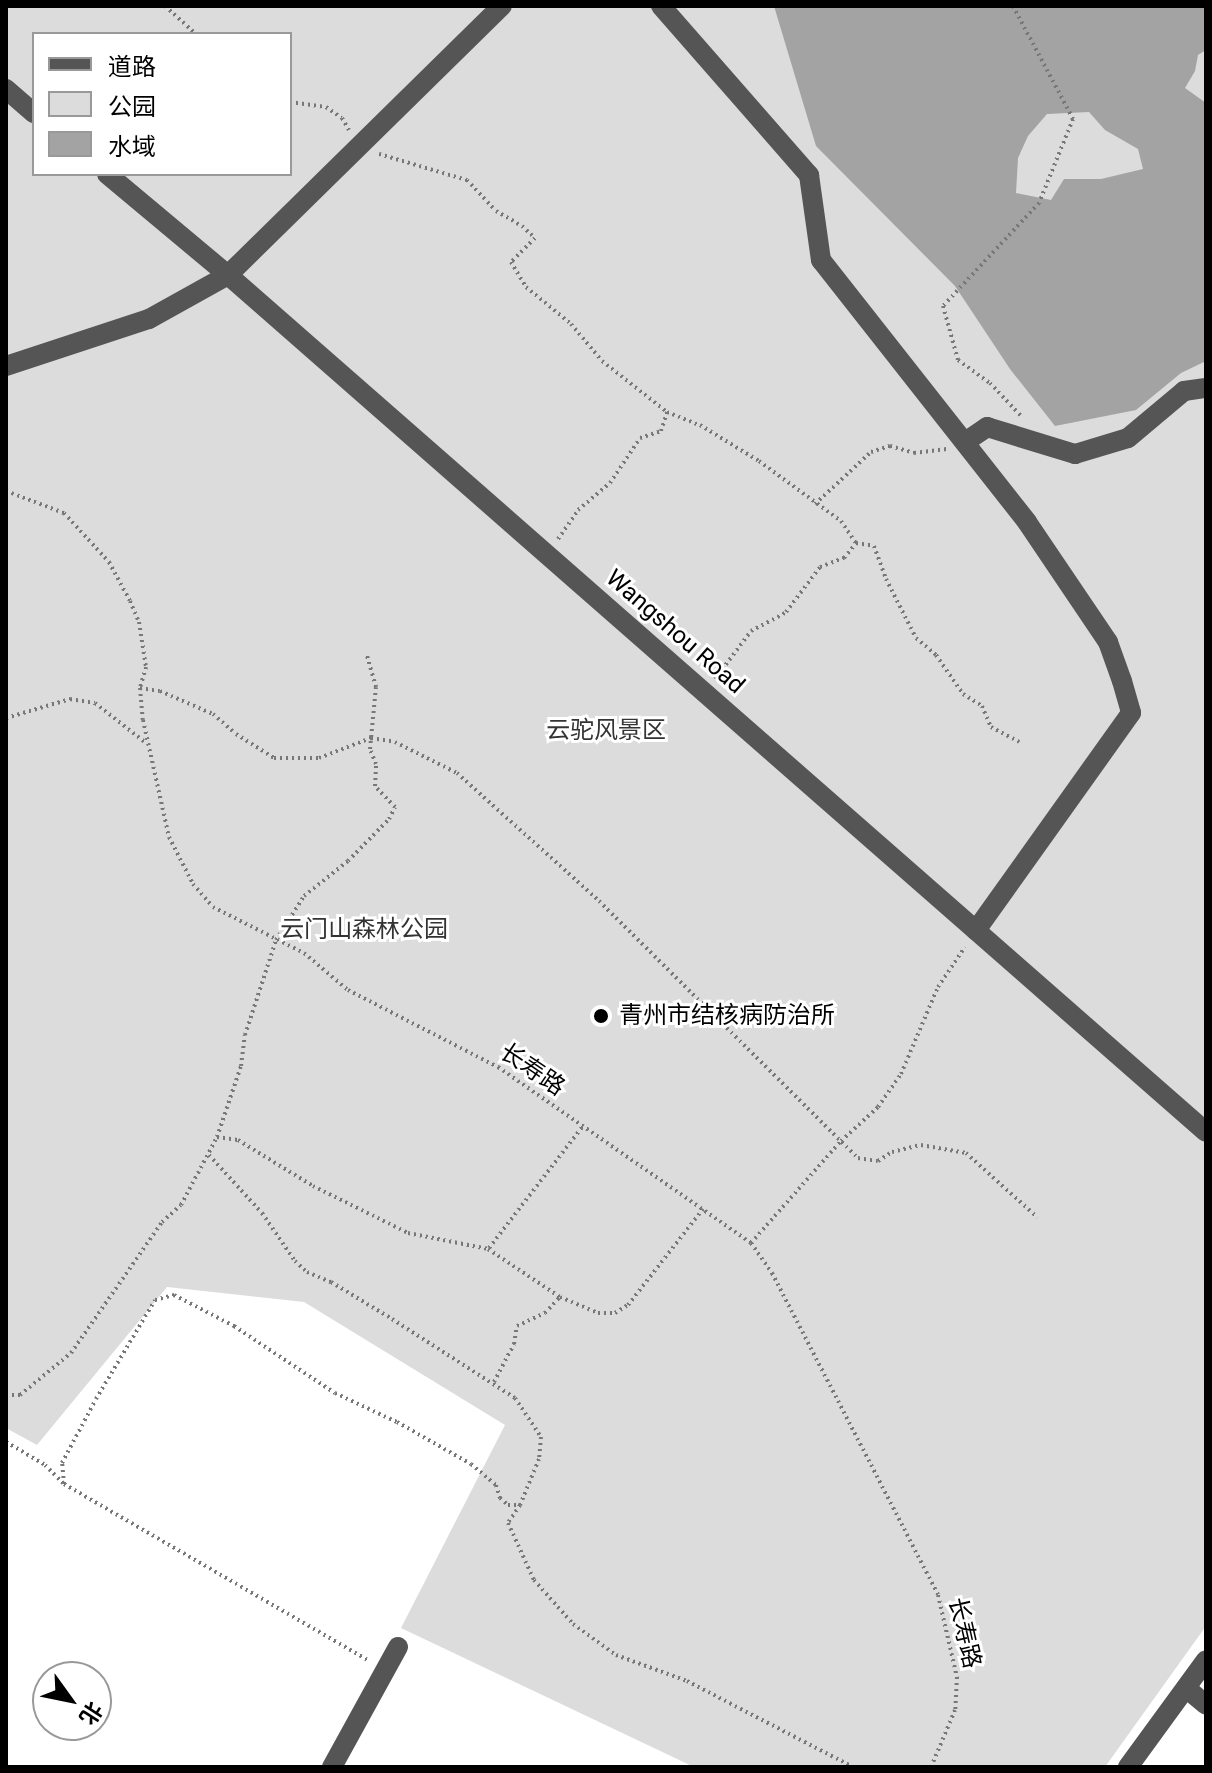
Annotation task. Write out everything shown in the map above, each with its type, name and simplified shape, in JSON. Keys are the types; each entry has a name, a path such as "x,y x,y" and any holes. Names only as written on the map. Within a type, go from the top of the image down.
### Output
{"street":[{"path":"6,366 149,319 228,275 502,6"},
{"path":"661,6 809,175 821,260 1027,522 1108,642 1131,713 976,930"},
{"path":"6,89 32,111"},
{"name":"Wangshou Road","path":"109,176 228,275 1206,1132"},
{"path":"965,442 987,427 1043,447 1075,454 1128,438 1184,391 1206,388"},
{"path":"332,1767 398,1647"},
{"path":"1128,1767 1206,1660"},
{"path":"1186,1688 1206,1705"}],"path":[{"path":"165,6 194,32"},
{"path":"1013,6 1073,119 1039,203 943,306 958,360 990,383 1030,426 1043,447"},
{"path":"292,102 326,107 342,118 359,147 467,180 496,211 522,226 535,238 511,262 526,287 571,324 602,361 667,412 724,439 841,521 856,543 874,546 886,579 916,638 936,655 963,694 982,706 991,727 1019,742"},
{"path":"543,551 562,535 578,510 610,483 640,438 661,431 667,412"},
{"path":"815,504 871,452 890,446 914,453 938,452 965,442"},
{"name":"长寿路","path":"6,491 64,513 109,562 139,622 146,667 140,688 148,745 169,837 193,884 213,907 304,953 348,990 498,1067 751,1243 772,1273 938,1595 957,1677 955,1710 931,1767"},
{"path":"705,692 751,631 786,612 820,567 844,558 856,543"},
{"path":"6,1395 20,1395 71,1353 162,1222 181,1205 217,1137 241,1066 245,1035 276,940 304,896 348,861 389,819 395,807 375,786 376,764 370,749 376,687 366,653"},
{"path":"140,688 168,694 213,714 236,734 274,758 319,758 371,738 395,742 415,751 474,785 512,825 599,901 858,1158 878,1161 892,1152 921,1145 966,1153 1037,1217"},
{"path":"6,718 70,699 95,703 148,745"},
{"path":"751,1243 841,1141 878,1107 901,1074 938,987 976,930"},
{"path":"488,1249 583,1126"},
{"path":"217,1137 238,1140 313,1186 408,1233 488,1249 560,1297 589,1311 615,1313 628,1305 703,1209"},
{"path":"209,1155 262,1213 295,1261 307,1272 331,1282 515,1398 541,1437 539,1459 520,1505 508,1523 517,1549 534,1580 573,1624 616,1655 687,1681 853,1767"},
{"path":"64,1484 62,1463 96,1399 155,1300 174,1295 234,1326 335,1393 397,1422 471,1464 496,1485 500,1498 508,1505 520,1505"},
{"path":"494,1382 514,1344 517,1326 545,1313 560,1297"},
{"path":"6,1442 45,1465 64,1484 387,1671"}],"green space":[{"name":"云驼风景区","path":"6,6 1206,6 1206,1626 1105,1767 694,1767 401,1628 505,1425 304,1302 167,1287 37,1445 6,1428"}],"water":[{"path":"774,6 1206,6 1206,50 1198,55 1195,71 1185,88 1206,103 1206,361 1181,373 1136,410 1055,426 1010,369 955,286 816,146","holes":["1089,112 1105,130 1138,149 1143,169 1101,179 1064,179 1051,200 1016,193 1018,158 1028,136 1047,114"]}],"place":[{"name":"青州市结核病防治所","path":"601,1016"}],"park label":[{"name":"云门山森林公园","path":"364,930"}]}
